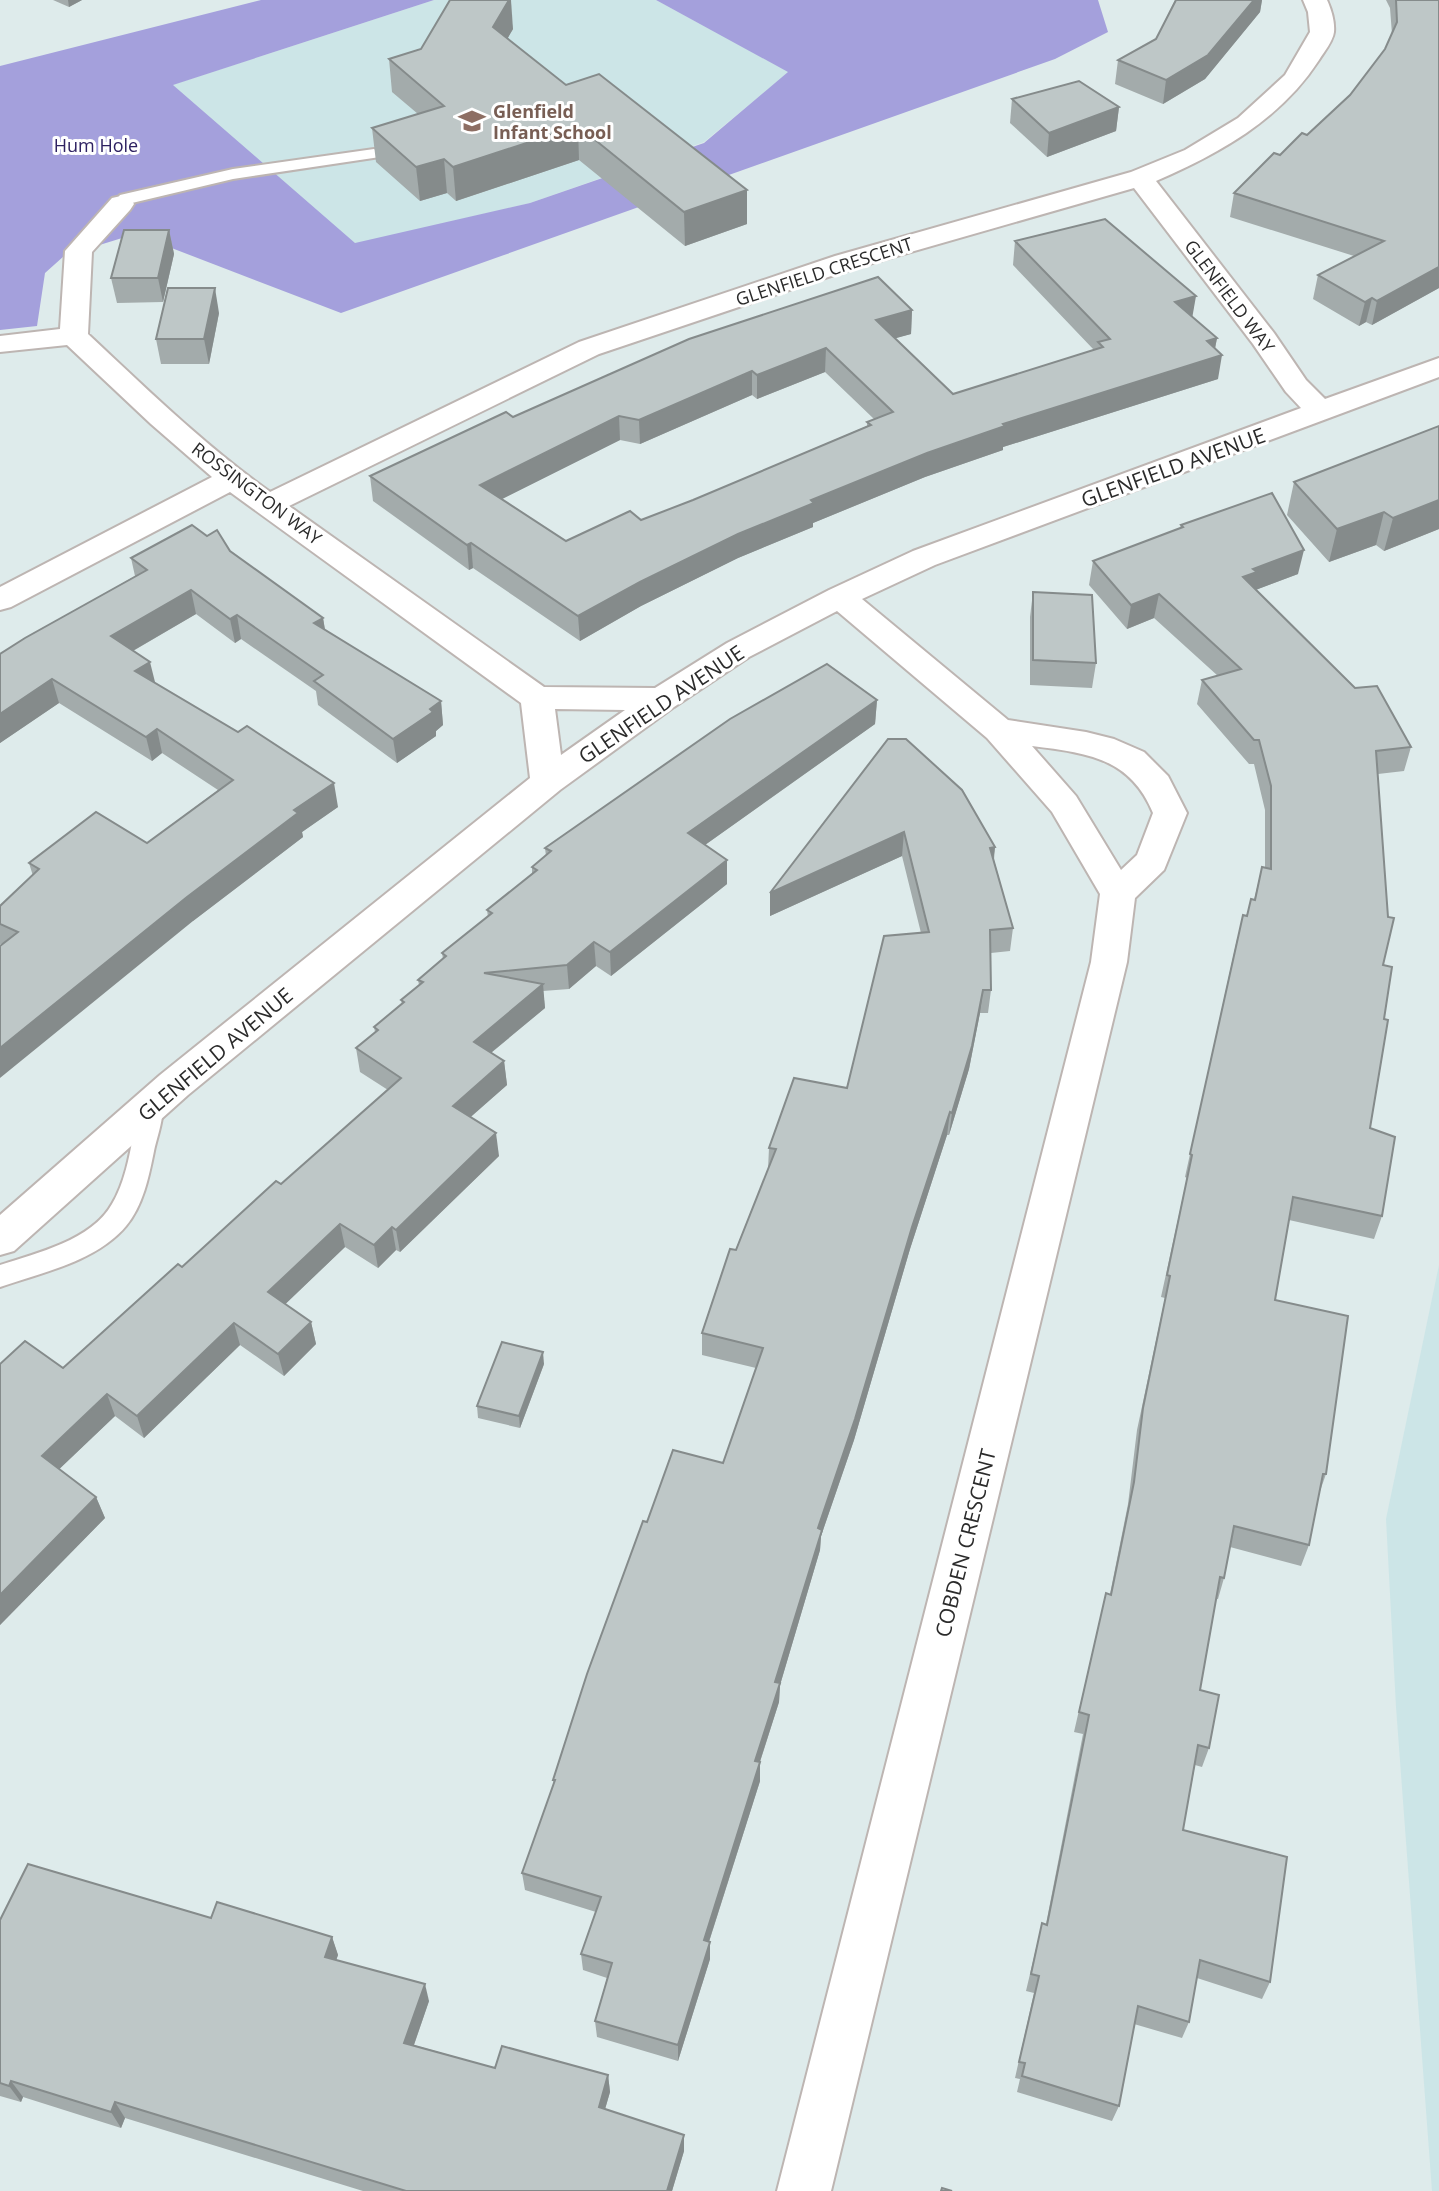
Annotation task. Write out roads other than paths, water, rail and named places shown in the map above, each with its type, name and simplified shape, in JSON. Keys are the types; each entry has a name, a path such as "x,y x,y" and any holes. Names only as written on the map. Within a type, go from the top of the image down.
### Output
{"street":[{"name":"GLENFIELD CRESCENT","path":"269,504 589,348 845,262 1140,178 1175,164 1223,140 1283,93 1318,41 1321,23 1315,0"},
{"name":"GLENFIELD WAY","path":"1140,178 1264,339 1296,386 1321,412"},
{"path":"0,344 74,336 79,251 121,204"},
{"name":"ROSSINGTON WAY","path":"74,336 161,418 232,479 537,698"},
{"name":"GLENFIELD AVENUE","path":"0,1239 151,1105 548,782 662,699 738,650 840,597 924,558 1439,367"},
{"path":"0,600 232,479"},
{"path":"840,597 999,730 1064,804 1118,894 1152,861 1170,813 1162,793 1151,777 1132,761 1103,749 999,730"},
{"path":"548,782 537,698 662,699"},
{"name":"COBDEN CRESCENT","path":"804,2191 1109,962 1118,894"}],"lane":[{"path":"121,204 126,199 233,174 373,154"},
{"path":"0,1276 49,1260 97,1236 124,1208 138,1169 151,1105"}],"place":[{"name":"Glenfield Infant School","path":"472,121"}],"park label":[{"name":"Hum Hole","path":"96,145"}]}
